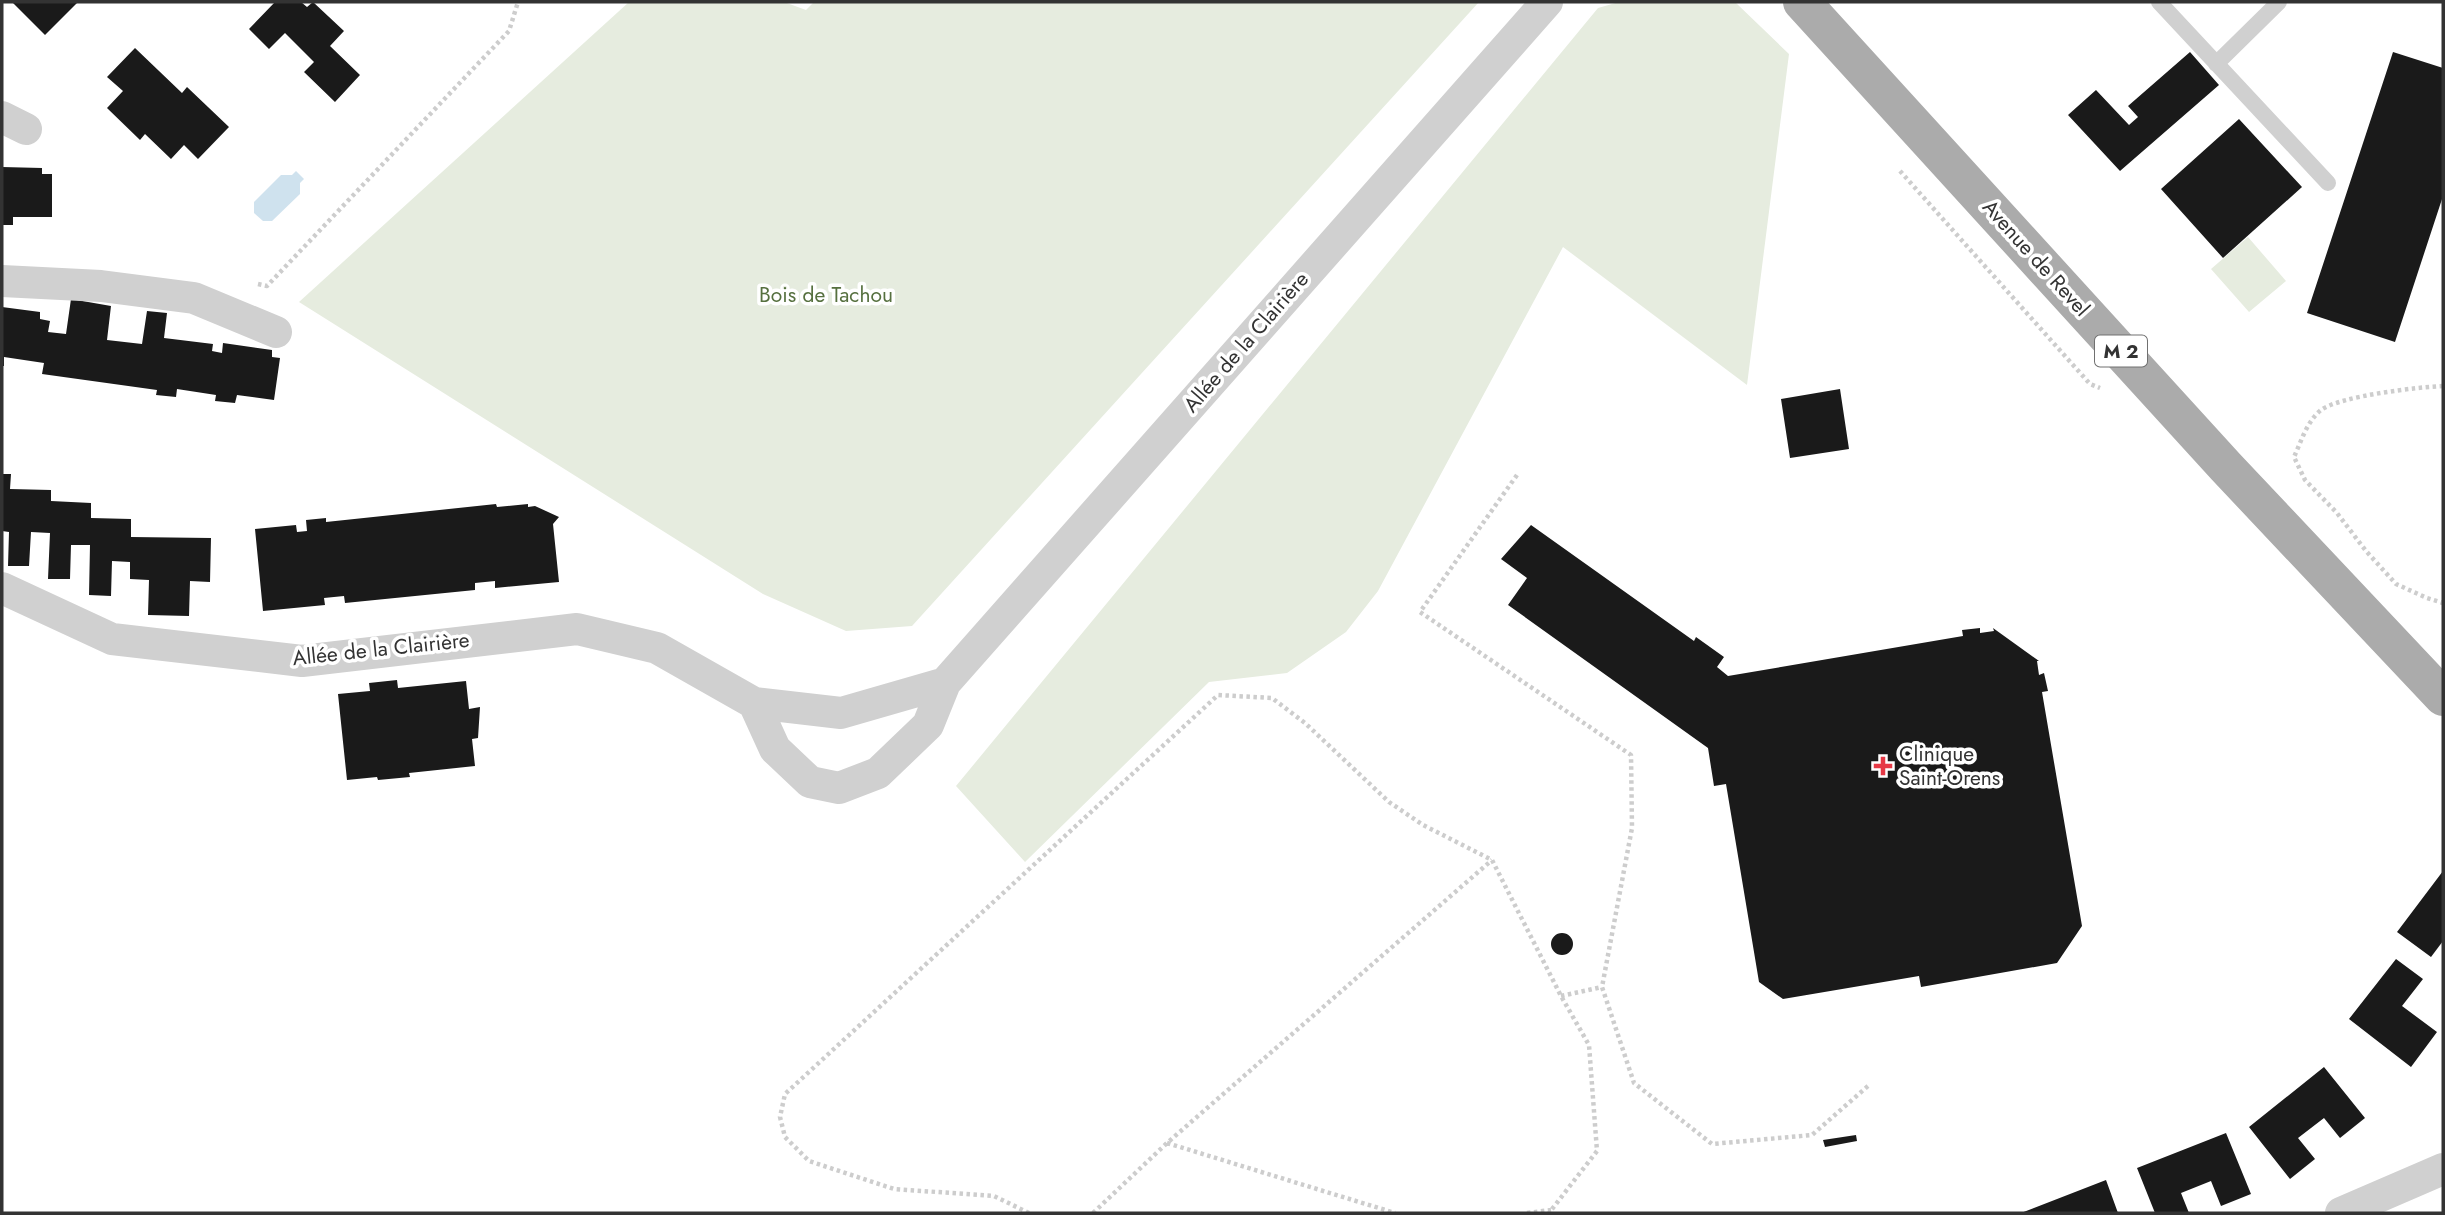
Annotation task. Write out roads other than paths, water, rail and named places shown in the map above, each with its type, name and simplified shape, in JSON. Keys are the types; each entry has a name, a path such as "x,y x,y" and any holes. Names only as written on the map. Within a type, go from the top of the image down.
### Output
{"main road":[{"name":"Avenue de Revel","path":"1802,2 2226,467 2436,682"}],"street":[{"name":"Allée de la Clairière","path":"754,703 775,749 810,782 839,788 878,773 928,725 945,683 1547,2"},
{"path":"2,281 101,286 194,298 276,332"},
{"name":"Allée de la Clairière","path":"2,588 112,639 302,661 577,629 657,648 754,703 841,713 945,683"},
{"path":"2342,1213 2443,1169"}],"lane":[{"path":"2159,2 2328,183"},
{"path":"2216,64 2279,2"}],"water":[{"path":"296,171 304,179 300,183 300,194 272,221 263,221 254,213 254,202 281,175 292,175"}],"place":[{"name":"Clinique Saint-Orens","path":"1883,766"}],"park label":[{"name":"Bois de Tachou","path":"826,295"}]}
